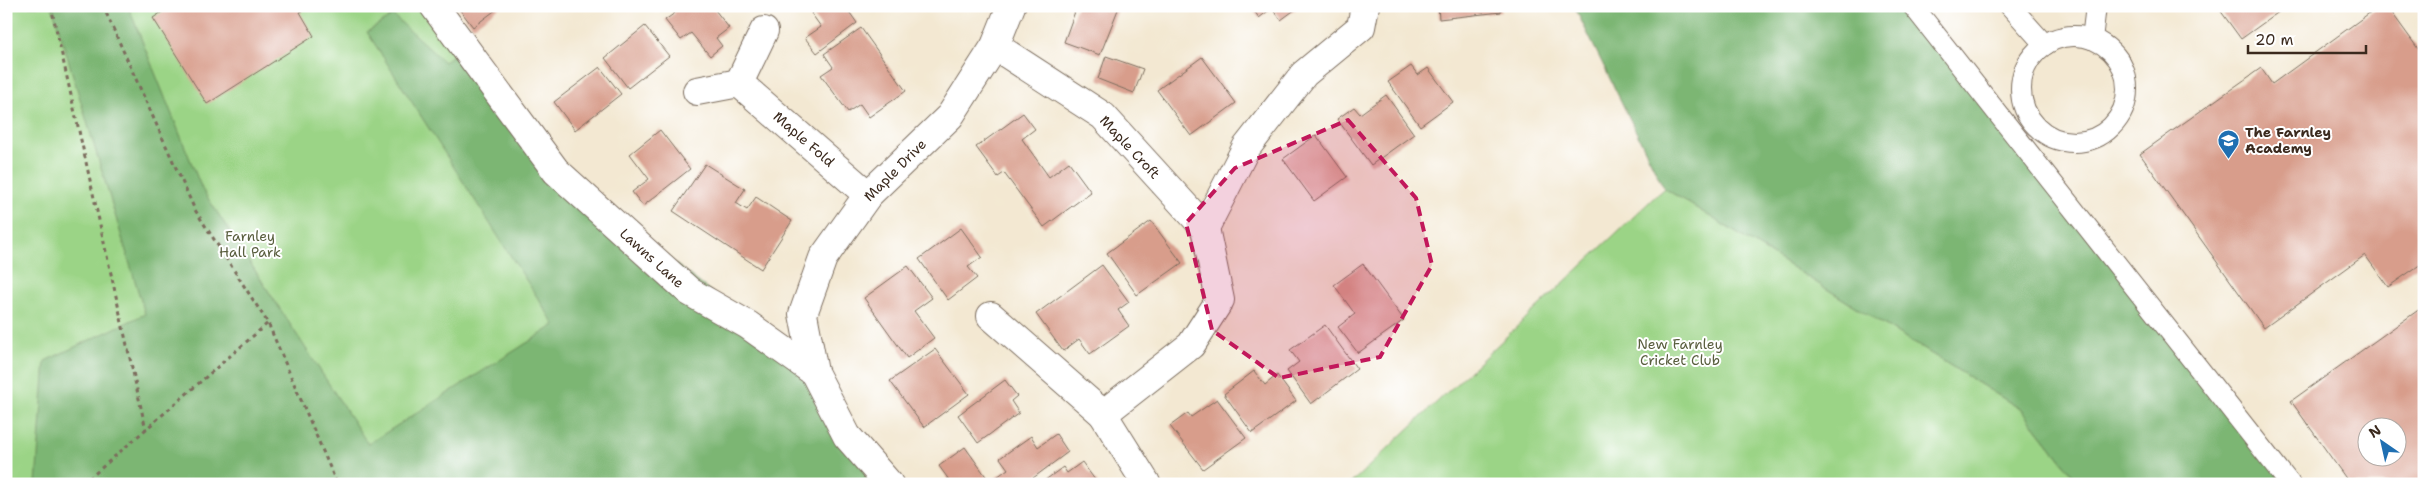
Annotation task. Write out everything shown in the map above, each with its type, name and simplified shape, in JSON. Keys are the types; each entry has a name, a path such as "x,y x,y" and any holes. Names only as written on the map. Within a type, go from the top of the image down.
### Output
{"street":[{"name":"Lawns Lane","path":"434,6 556,171 690,292 748,325 814,372 847,436 889,484"},
{"name":"Maple Drive","path":"814,372 803,314 823,258 868,195 950,116 995,46 1011,6"},
{"path":"1204,228 1246,148 1304,74 1361,27 1365,6"},
{"path":"697,91 739,83 764,31"},
{"name":"Maple Croft","path":"995,46 1103,116 1204,228 1220,300 1191,345 1103,414"},
{"name":"Maple Fold","path":"739,83 868,195"},
{"path":"991,316 1103,414 1146,483"}],"lane":[{"path":"1913,6 2290,484"},
{"path":"2010,6 2045,45"},
{"path":"2092,39 2096,6"},
{"path":"2071,35 2092,39 2110,50 2123,68 2128,90 2122,112 2108,131 2088,141 2069,143 2050,137 2034,126 2024,110 2020,91 2023,71 2034,53 2045,45 2051,40 2071,35"}],"path":[{"path":"51,6 146,430"},
{"path":"102,6 196,210 268,323 337,484"},
{"path":"83,484 268,323"}],"highlighted area":[{"path":"1348,120 1416,198 1432,265 1380,357 1279,378 1212,330 1186,223 1235,168"}],"green space":[{"name":"Farnley Hall Park","path":"6,6 434,6 464,47 444,63 852,484 6,484"},
{"path":"52,6 128,6 202,189 368,444 555,325 367,32 393,15 444,62 464,47 556,171 814,372 889,484 36,484 45,361 145,314"},
{"path":"1574,6 1915,6 2290,484 2080,484 2022,410 1664,188"},
{"name":"New Farnley Cricket Club","path":"1664,188 2022,410 2080,484 1350,484"}],"building":[{"path":"171,6 309,6 300,12 314,36 207,104 153,18"},
{"path":"457,6 501,6 473,27"},
{"path":"670,6 712,6 729,28 716,38 722,46 710,56 691,33 681,40 665,20 675,13"},
{"path":"821,6 845,6 857,23 817,53 805,38 821,27 811,13"},
{"path":"1077,6 1119,7 1100,55 1064,42"},
{"path":"1251,6 1300,6 1281,20 1272,8 1259,18"},
{"path":"1438,6 1500,6 1501,12 1439,19"},
{"path":"2217,6 2287,6 2241,39"},
{"path":"2379,6 2387,6 2424,57 2424,269 2421,264 2388,287 2365,255 2264,328 2140,154 2261,68 2272,84"},
{"path":"645,26 669,56 628,88 605,58"},
{"path":"861,28 906,91 869,117 860,104 848,112 821,75 833,67 824,54"},
{"path":"1106,56 1143,69 1134,93 1098,79"},
{"path":"1202,57 1236,103 1191,136 1157,90"},
{"path":"1411,66 1418,75 1428,68 1453,102 1420,126 1388,82"},
{"path":"600,67 621,94 575,130 554,102"},
{"path":"1386,95 1414,134 1371,165 1337,119 1354,107 1360,114"},
{"path":"1023,113 1035,129 1022,139 1049,177 1069,162 1091,192 1044,227 1004,173 998,177 976,147"},
{"path":"660,130 690,169 643,206 632,192 649,179 630,154"},
{"path":"1316,135 1347,177 1314,201 1283,159"},
{"path":"705,164 745,189 736,203 747,210 756,197 792,221 761,269 673,211"},
{"path":"1151,221 1182,263 1137,295 1107,253"},
{"path":"961,228 982,257 968,267 977,278 948,300 919,259"},
{"path":"1363,264 1404,320 1358,353 1338,327 1355,314 1334,285"},
{"path":"1102,265 1129,302 1118,310 1129,326 1090,354 1079,339 1063,351 1036,314"},
{"path":"908,266 932,298 914,311 934,338 907,358 864,298"},
{"path":"2424,306 2424,484 2350,484 2291,401"},
{"path":"1325,325 1357,369 1311,404 1287,371 1299,362 1290,350"},
{"path":"935,349 969,394 924,427 890,381"},
{"path":"1254,371 1265,385 1277,375 1296,401 1252,433 1224,394"},
{"path":"1005,380 1017,396 1011,401 1019,413 978,443 958,415"},
{"path":"1217,399 1246,438 1203,469 1170,426 1188,413 1191,417"},
{"path":"1056,434 1068,452 1025,484 952,484 939,466 965,447 990,482 1008,469 1000,458 1031,436 1038,447"},
{"path":"1082,462 1098,484 1040,484 1063,467 1067,473"}],"place":[{"name":"The Farnley Academy","path":"2229,159"}]}
